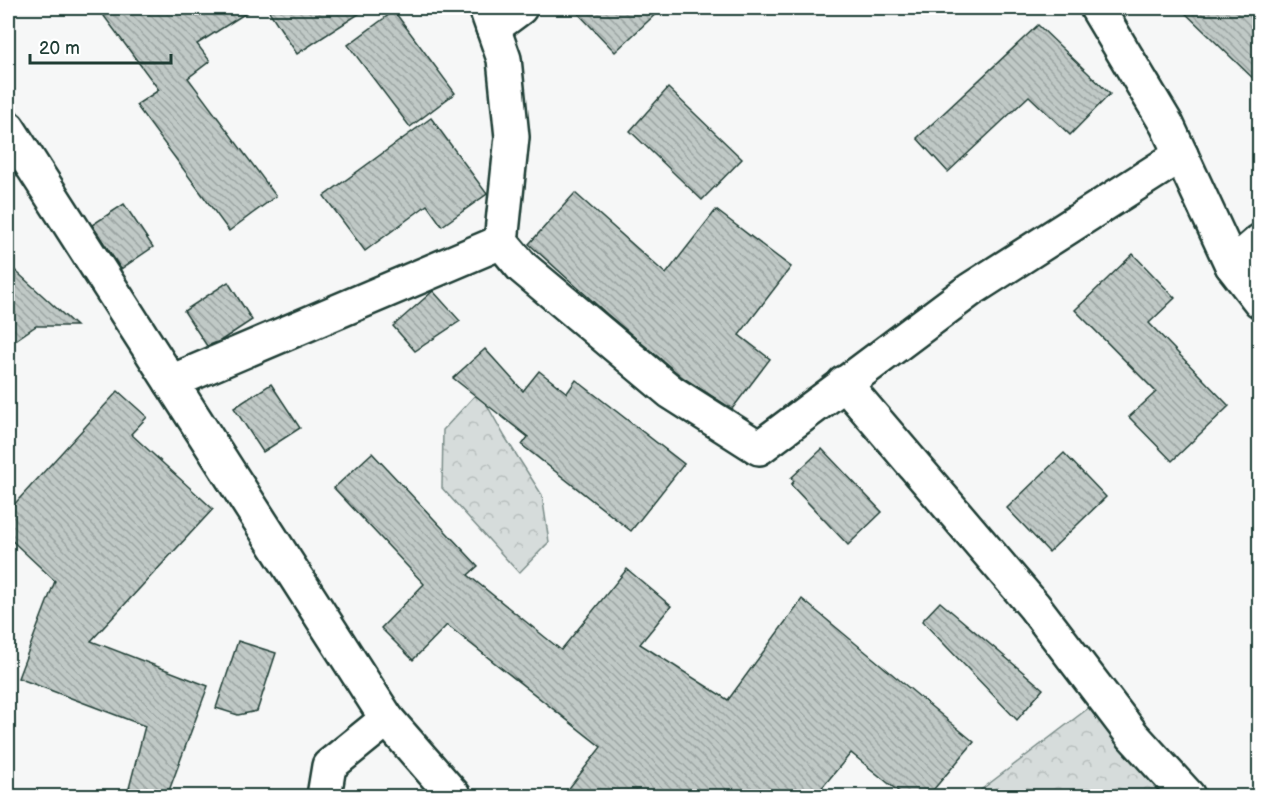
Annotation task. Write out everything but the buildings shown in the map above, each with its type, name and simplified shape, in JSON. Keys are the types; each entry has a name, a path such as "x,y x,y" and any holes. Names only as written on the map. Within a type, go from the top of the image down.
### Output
{"street":[{"path":"519,8 489,18 504,59 512,137 501,242 522,267 671,392 759,448 970,290 1181,155"},
{"path":"1096,8 1167,125 1232,265 1260,301"},
{"path":"8,128 387,719 454,796"},
{"path":"1232,265 1260,241"},
{"path":"171,382 501,242"},
{"path":"844,383 1034,606 1133,736 1188,796"},
{"path":"324,796 329,766 387,719"}],"green space":[{"path":"479,391 542,495 549,542 519,573 442,488 443,430"},
{"path":"1103,697 1182,796 973,796"}]}
